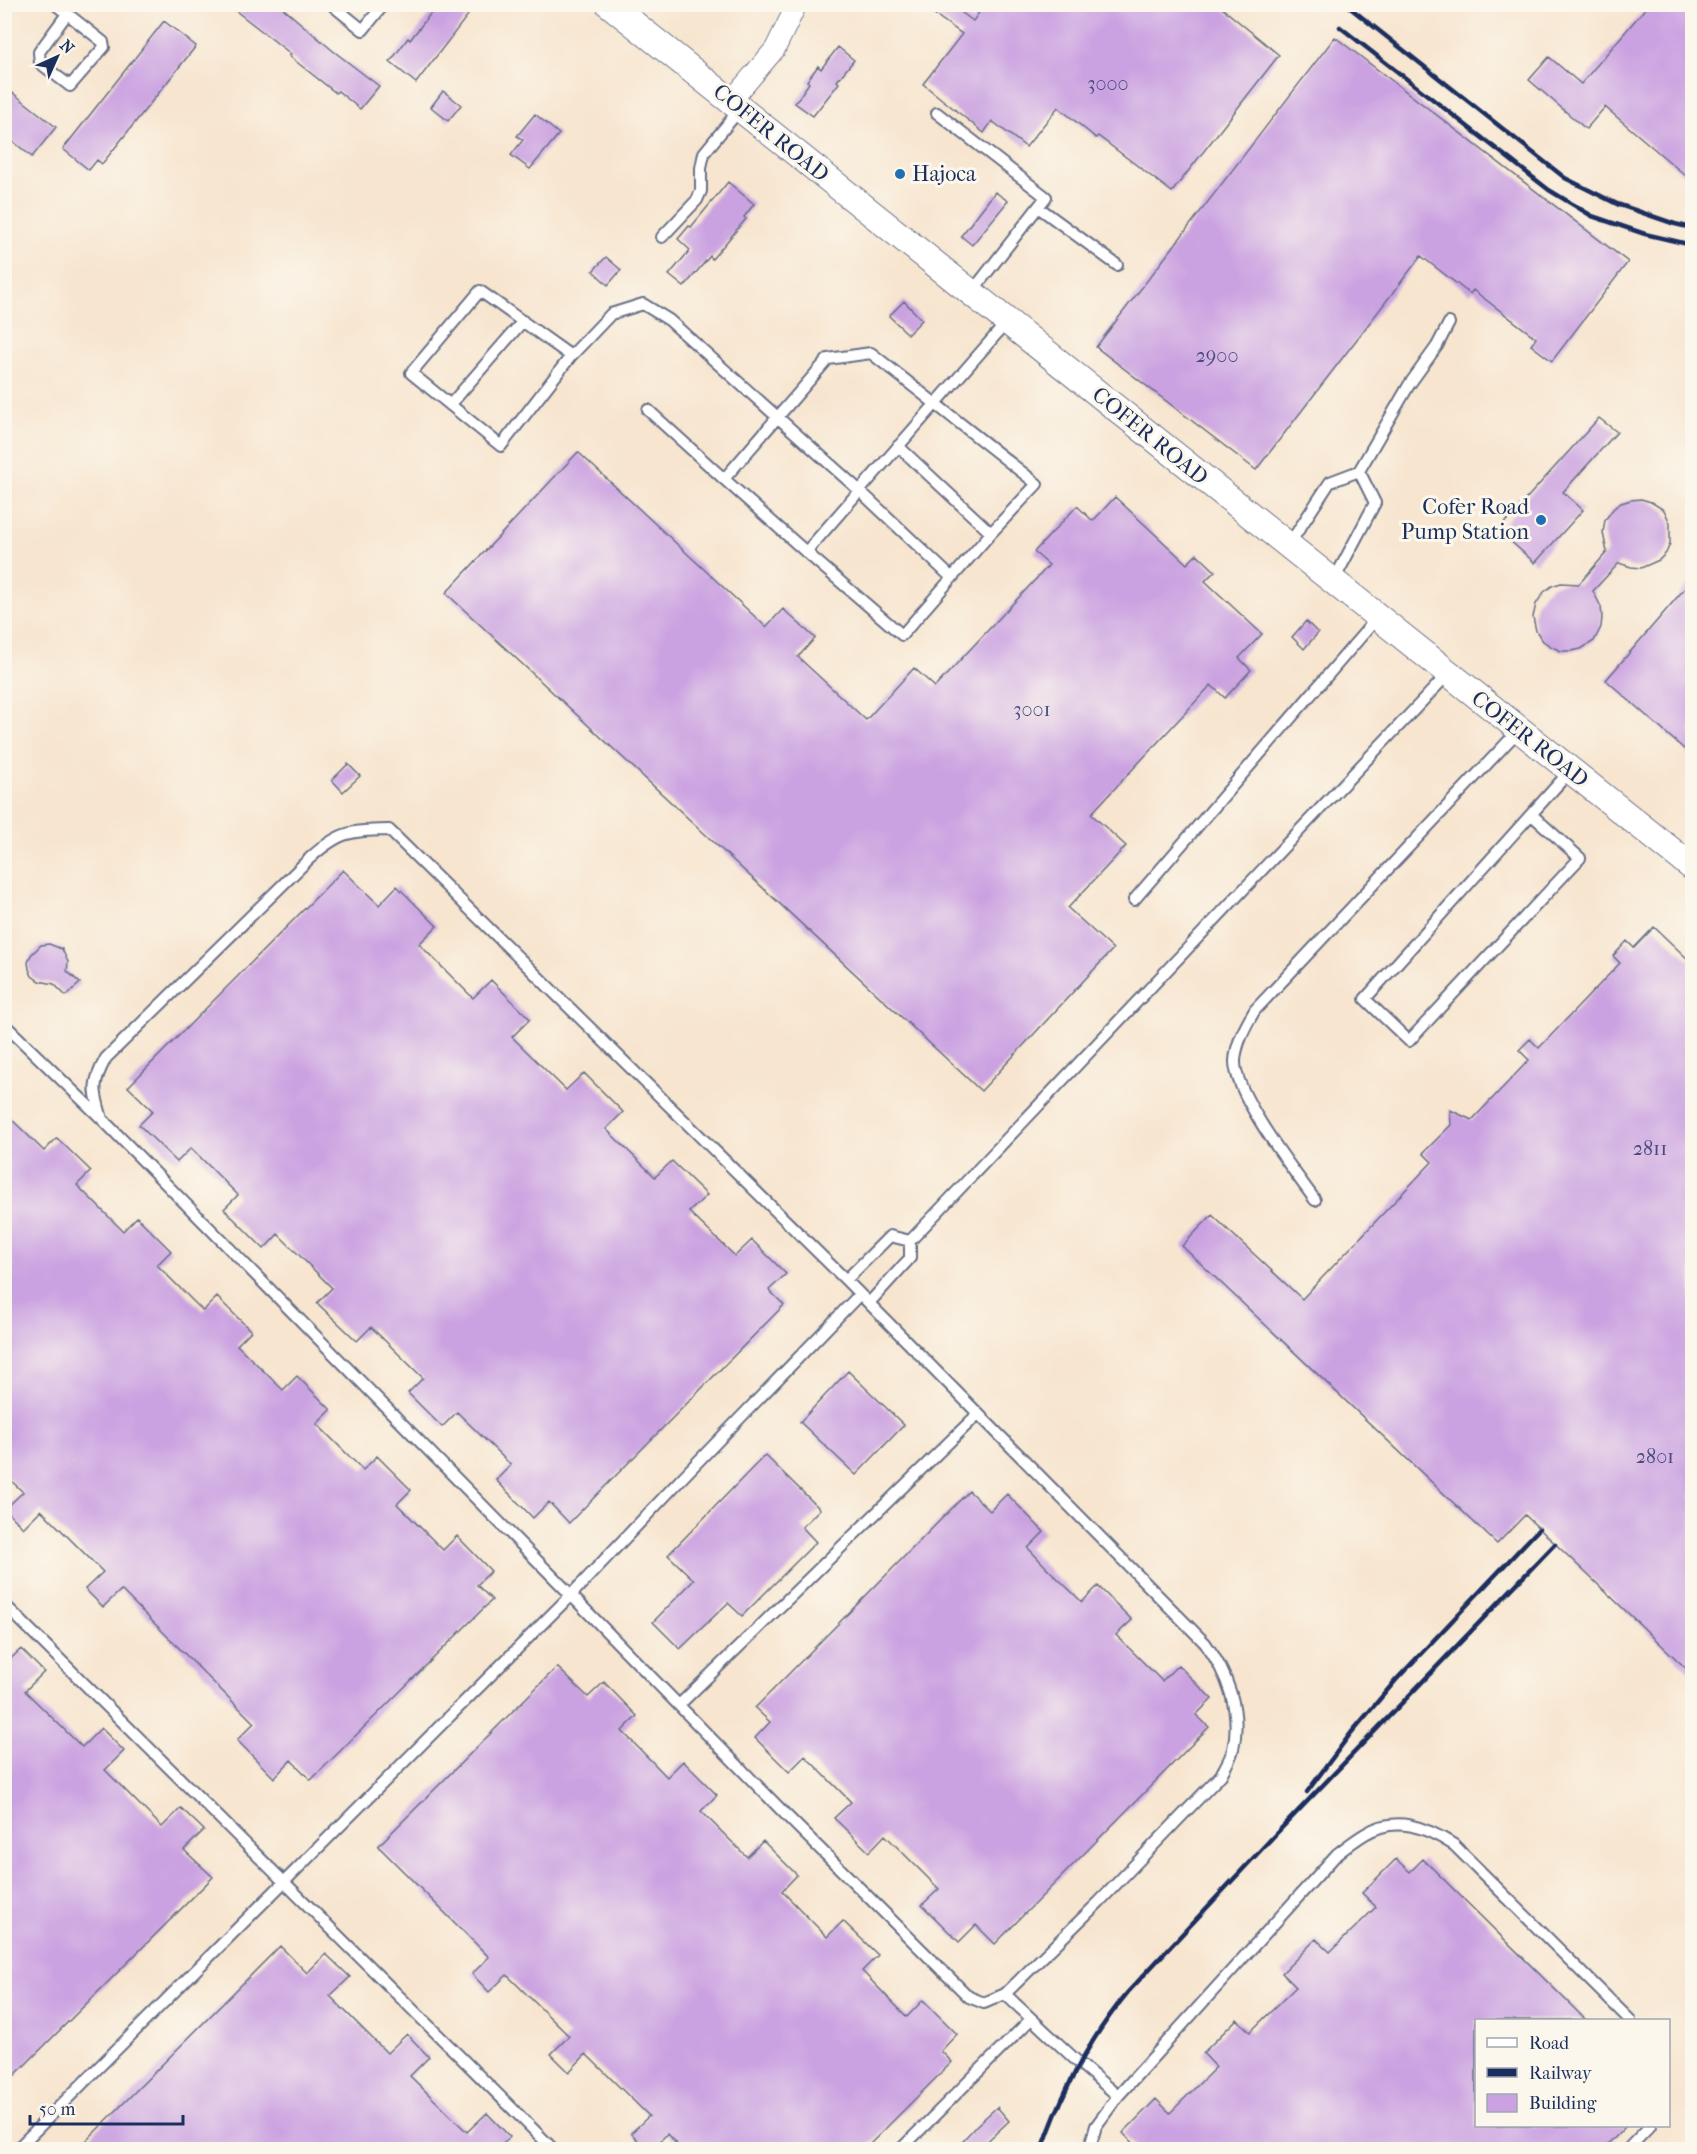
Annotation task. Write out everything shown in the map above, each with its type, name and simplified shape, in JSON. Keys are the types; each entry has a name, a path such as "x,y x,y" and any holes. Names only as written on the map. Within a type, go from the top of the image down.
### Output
{"street":[{"name":"COFER ROAD","path":"609,4 1692,867"},
{"path":"736,105 775,49 797,4"}],"lane":[{"path":"55,4 68,14 104,44 104,47 70,86 40,63 38,58 39,52 68,14"},
{"path":"331,4 363,30 384,4"},
{"path":"662,237 696,200 701,191 701,168 704,153 736,105"},
{"path":"937,113 1046,196 971,293"},
{"path":"1038,207 1116,265"},
{"path":"571,356 480,291 411,373 501,446 571,356 611,314 643,304 669,320 860,490 952,578"},
{"path":"450,405 523,321"},
{"path":"806,552 1007,322"},
{"path":"1288,547 1330,482 1359,471 1409,385 1437,346 1449,323"},
{"path":"648,410 724,479 806,552 902,635 1037,484 871,354 828,359 724,479"},
{"path":"898,446 991,533"},
{"path":"1333,582 1375,502 1359,471"},
{"path":"1134,900 1377,618"},
{"path":"869,1304 910,1258 910,1241 1448,674"},
{"path":"1315,1200 1263,1124 1238,1079 1235,1062 1242,1035 1255,1010 1519,730"},
{"path":"1532,815 1580,858 1409,1041 1365,999 1571,771"},
{"path":"4,1024 102,1119 969,1997 984,2002 1005,1994 1099,1902 1221,1775 1233,1749 1235,1719 1230,1689 1218,1661 1205,1643 846,1280 389,830 356,831 330,840 106,1058 98,1073 94,1090 102,1119"},
{"path":"846,1280 890,1236 910,1241"},
{"path":"16,2150 571,1595 860,1294"},
{"path":"679,1705 978,1414"},
{"path":"4,1604 554,2150"},
{"path":"1089,2150 1096,2126 1119,2096 1337,1854 1366,1833 1388,1826 1413,1824 1434,1832 1454,1845 1629,2019"},
{"path":"1005,1994 1079,2063 1119,2096"},
{"path":"900,2150 1031,2019"},
{"path":"1627,2150 1649,2127"}],"building":[{"path":"227,4 278,4 379,86 360,109 289,56 291,54"},
{"path":"438,4 462,4 471,11 416,83 390,62"},
{"path":"920,4 950,4 973,21 985,4 1217,4 1279,55 1172,192 1098,136 1096,138 1058,107 1026,147 992,121 984,133 923,84 962,34"},
{"path":"1649,4 1692,4 1692,181 1605,107 1586,129 1529,80 1549,57 1581,84"},
{"path":"164,21 196,46 102,164 97,160 89,170 63,149"},
{"path":"1335,37 1628,262 1552,361 1531,345 1536,338 1473,290 1470,294 1421,256 1256,470 1096,347"},
{"path":"838,47 854,60 813,116 795,103 818,66 821,69"},
{"path":"4,86 56,127 32,157 4,134"},
{"path":"443,91 461,105 448,121 431,107"},
{"path":"535,114 559,134 530,169 511,155 523,140 517,136"},
{"path":"728,182 754,204 744,217 746,219 712,259 710,256 684,287 669,275 690,250 678,239 689,226 691,227"},
{"path":"995,192 1008,201 972,245 961,236"},
{"path":"606,257 621,270 608,285 593,271"},
{"path":"904,301 922,320 908,334 889,316"},
{"name":"Cofer Road Pump Station","path":"1599,418 1617,432 1563,492 1583,510 1535,563 1498,530"},
{"path":"578,452 766,627 783,609 815,638 798,657 866,720 914,668 935,687 1049,565 1034,552 1077,506 1093,521 1115,497 1187,564 1197,554 1215,571 1205,581 1262,634 1239,658 1251,670 1225,698 1211,685 1091,814 1126,846 1068,908 1113,949 981,1091 446,593"},
{"path":"1641,499 1664,510 1670,523 1670,544 1666,553 1659,560 1641,568 1619,563 1593,591 1601,607 1602,617 1601,627 1594,641 1581,649 1571,651 1561,651 1552,647 1543,641 1536,631 1533,617 1536,604 1544,592 1552,586 1561,583 1579,584 1607,552 1603,533 1605,520 1613,509 1621,503"},
{"path":"1692,580 1692,756 1606,680"},
{"path":"1306,621 1318,633 1304,649 1292,637"},
{"path":"348,764 360,776 343,792 332,780"},
{"path":"343,870 379,905 397,886 437,926 419,944 473,998 491,980 530,1019 512,1037 566,1090 584,1073 623,1112 606,1129 655,1177 672,1161 707,1195 689,1212 735,1256 752,1240 786,1274 769,1290 784,1305 569,1523 549,1502 533,1518 496,1480 511,1465 457,1412 442,1427 408,1393 423,1378 371,1327 357,1341 317,1303 332,1288 278,1234 264,1249 224,1209 238,1195 191,1148 177,1162 139,1125 153,1111 128,1087"},
{"path":"1654,927 1692,963 1692,1674 1525,1515 1497,1544 1182,1246 1212,1215 1302,1299 1432,1162 1423,1153 1451,1125 1450,1110 1472,1120 1529,1060 1519,1050 1530,1039 1539,1048 1620,963 1613,956 1627,941 1634,948"},
{"path":"49,944 62,949 68,962 67,971 80,983 66,996 54,984 39,981 32,976 29,969 28,962 31,955 41,945"},
{"path":"4,1112 44,1151 57,1138 91,1171 77,1185 123,1231 137,1217 171,1251 157,1265 203,1311 217,1297 251,1331 237,1345 283,1390 297,1376 331,1410 317,1424 363,1470 377,1456 411,1490 397,1504 443,1550 457,1536 491,1571 477,1585 492,1600 311,1780 291,1760 274,1778 237,1740 254,1723 121,1590 103,1607 85,1589 103,1572 41,1510 23,1528 5,1509 23,1492 4,1474"},
{"path":"848,1371 904,1425 856,1475 800,1422"},
{"path":"765,1455 820,1509 802,1527 816,1542 742,1616 728,1603 680,1649 653,1622 694,1580 668,1555"},
{"path":"969,1491 990,1511 1007,1494 1044,1532 1028,1548 1048,1569 1082,1602 1098,1586 1132,1620 1116,1635 1162,1681 1178,1665 1212,1699 1196,1715 1209,1727 995,1944 976,1925 959,1942 922,1905 939,1889 885,1835 869,1852 834,1818 851,1802 805,1756 789,1772 755,1738 770,1722 755,1708"},
{"path":"21,1649 44,1672 25,1691 82,1747 101,1728 124,1751 105,1770 162,1827 181,1808 204,1830 184,1850 213,1877 4,2086 4,1665"},
{"path":"557,1667 588,1697 604,1682 637,1716 622,1731 667,1777 683,1761 717,1795 701,1811 747,1857 763,1841 797,1875 782,1891 827,1937 843,1921 878,1955 862,1971 907,2017 923,2000 957,2034 941,2051 952,2062 864,2150 682,2150 667,2134 651,2150 647,2150 631,2133 649,2116 586,2054 569,2072 551,2054 569,2036 507,1975 489,1992 472,1974 489,1957 378,1846"},
{"path":"1396,1859 1410,1872 1423,1859 1585,2019 1475,2019 1475,2127 1625,2127 1603,2150 1139,2150 1123,2133 1156,2099 1170,2113 1216,2067 1203,2053 1237,2019 1250,2032 1296,1987 1282,1973 1316,1939 1330,1952 1376,1907 1362,1893"},
{"path":"280,1946 307,1973 326,1954 350,1977 330,1996 387,2053 407,2034 429,2057 410,2076 467,2132 487,2113 510,2137 497,2150 77,2150"},
{"path":"997,2107 1009,2121 978,2150 954,2150 977,2125"}],"railway":[{"path":"1349,7 1565,178 1617,204 1692,228"},
{"path":"1340,27 1549,190 1592,216 1645,234 1692,245"},
{"path":"1307,1792 1351,1733 1396,1680 1539,1529"},
{"path":"1042,2150 1058,2107 1078,2067 1101,2028 1128,1992 1272,1838 1555,1544"}],"place":[{"name":"Hajoca","path":"900,174"},
{"name":"Cofer Road Pump Station","path":"1541,520"}]}
